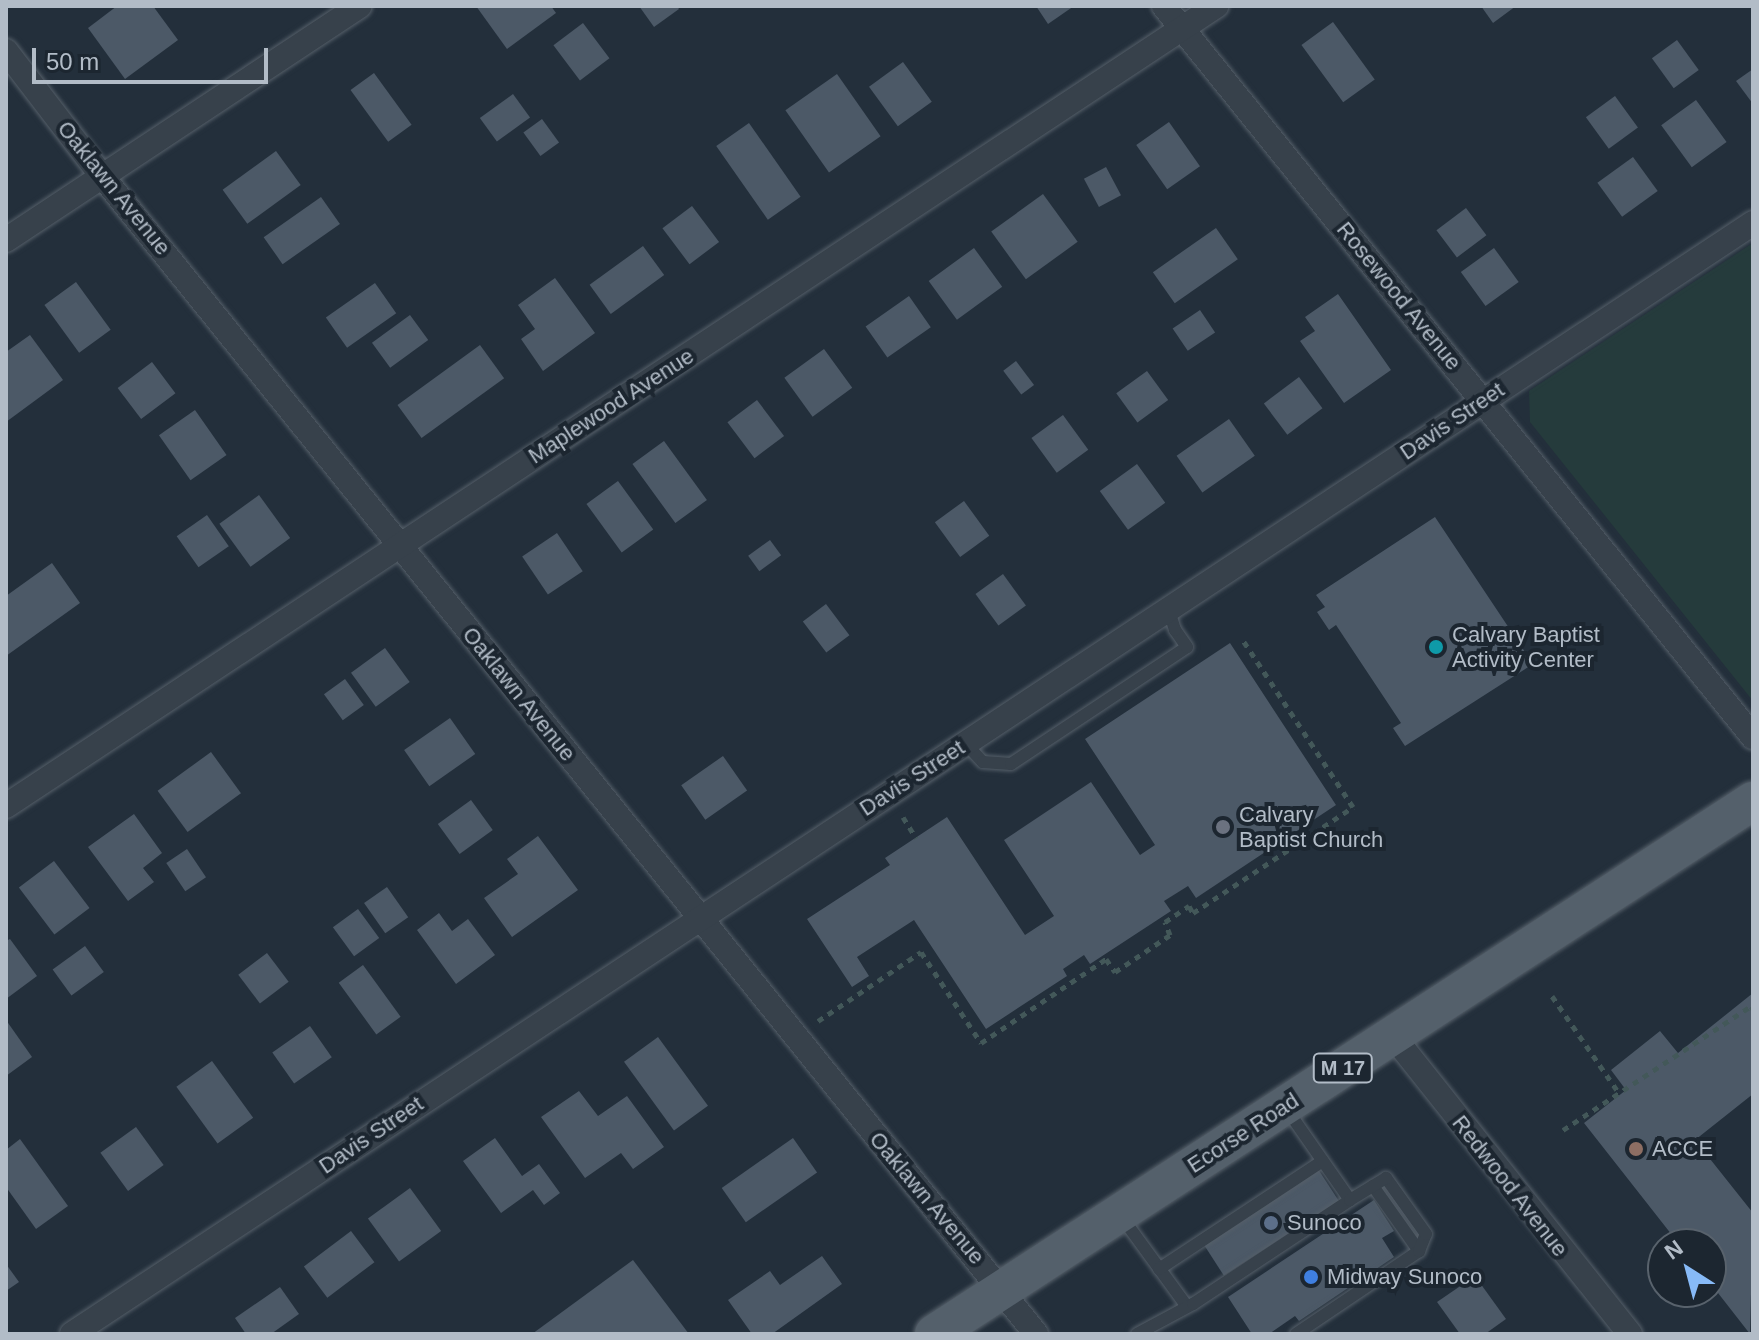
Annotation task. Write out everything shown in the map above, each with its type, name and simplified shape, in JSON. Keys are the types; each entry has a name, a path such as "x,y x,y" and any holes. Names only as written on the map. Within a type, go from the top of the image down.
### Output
{"main road":[{"name":"Ecorse Road","path":"934,1334 1753,801"}],"street":[{"path":"6,240 359,6"},
{"name":"Rosewood Avenue","path":"1164,6 1484,399 1753,737"},
{"name":"Maplewood Avenue","path":"6,806 1216,6"},
{"name":"Oaklawn Avenue","path":"6,51 102,176 1036,1334"},
{"name":"Davis Street","path":"72,1334 698,917 1753,223"},
{"name":"Redwood Avenue","path":"1393,1036 1630,1334"}],"lane":[{"path":"965,743 983,762 1011,764 1187,647 1175,630 1169,610"},
{"path":"1284,1105 1350,1200"},
{"path":"1159,1269 1323,1161"},
{"path":"1137,1334 1186,1305 1193,1304 1373,1186 1419,1251 1296,1334"},
{"path":"1119,1214 1186,1305"}],"path":[{"path":"794,1037 921,952 981,1043 1106,959 1115,972 1170,935 1165,922 1189,906 1193,913 1353,807 1243,640"},
{"path":"902,816 916,838"},
{"path":"1552,996 1619,1093"},
{"path":"1563,1130 1751,1006 1753,1009"}],"green space":[{"path":"1753,243 1753,701 1530,422 1529,391"}],"building":[{"path":"117,6 153,6 178,40 125,79 88,28"},
{"path":"476,6 551,6 556,13 507,49"},
{"path":"639,6 677,6 679,9 654,27"},
{"path":"1036,6 1074,6 1048,24"},
{"path":"1481,6 1516,6 1493,23"},
{"path":"1333,22 1375,79 1343,102 1301,45"},
{"path":"583,23 609,58 580,80 553,45"},
{"path":"1677,40 1699,70 1674,88 1652,58"},
{"path":"903,62 932,102 898,126 869,87"},
{"path":"1753,69 1753,104 1736,81"},
{"path":"374,73 412,125 388,142 351,90"},
{"path":"837,74 881,136 829,172 785,110"},
{"path":"513,94 530,117 497,142 480,118"},
{"path":"1615,96 1638,128 1609,149 1586,117"},
{"path":"1696,100 1727,142 1692,167 1661,125"},
{"path":"542,119 559,142 540,156 523,133"},
{"path":"1169,122 1200,166 1167,189 1136,145"},
{"path":"749,123 801,197 768,220 716,146"},
{"path":"276,151 301,185 247,224 223,190"},
{"path":"1633,157 1658,191 1622,217 1597,183"},
{"path":"1106,167 1121,195 1099,207 1084,179"},
{"path":"1043,194 1078,242 1026,279 991,232"},
{"path":"321,197 340,224 283,264 264,237"},
{"path":"692,206 719,242 690,264 662,228"},
{"path":"1466,208 1486,235 1457,257 1436,230"},
{"path":"1216,228 1238,259 1175,303 1153,272"},
{"path":"643,246 664,275 611,314 590,285"},
{"path":"974,248 1002,287 957,320 929,281"},
{"path":"1494,248 1519,282 1486,306 1461,272"},
{"path":"555,278 595,333 543,371 521,339 535,329 518,305"},
{"path":"76,282 111,330 79,353 44,305"},
{"path":"375,283 396,313 347,348 326,317"},
{"path":"1338,294 1391,370 1344,403 1300,341 1315,331 1305,317"},
{"path":"909,296 931,327 887,358 866,326"},
{"path":"1200,310 1215,332 1188,351 1173,328"},
{"path":"410,315 428,340 390,368 372,343"},
{"path":"30,335 63,380 6,422 6,352"},
{"path":"480,345 504,378 422,438 397,405"},
{"path":"824,349 852,388 813,417 784,378"},
{"path":"1016,361 1034,385 1021,395 1003,371"},
{"path":"152,362 175,393 141,419 118,388"},
{"path":"1147,371 1168,400 1137,422 1116,393"},
{"path":"1299,377 1322,408 1287,435 1264,403"},
{"path":"757,400 784,436 755,458 727,422"},
{"path":"195,410 227,455 191,480 159,435"},
{"path":"1063,415 1088,450 1057,473 1031,438"},
{"path":"1229,419 1255,456 1202,493 1177,456"},
{"path":"664,441 707,500 675,523 632,464"},
{"path":"1137,464 1165,503 1128,530 1100,491"},
{"path":"618,481 653,530 622,552 586,504"},
{"path":"259,495 290,538 251,567 219,524"},
{"path":"964,501 989,536 960,557 935,522"},
{"path":"207,515 229,546 198,567 177,536"},
{"name":"Calvary Baptist Activity Center","path":"1435,517 1533,664 1405,746 1393,728 1401,723 1336,625 1329,630 1317,612 1325,607 1316,595"},
{"path":"557,533 583,571 548,595 522,556"},
{"path":"770,540 781,555 759,571 748,556"},
{"path":"52,563 80,603 6,656 6,596"},
{"path":"1003,574 1026,606 998,626 975,594"},
{"path":"826,604 849,635 826,653 803,621"},
{"name":"Calvary Baptist Church","path":"1230,643 1336,805 1196,898 1188,886 1164,901 1171,911 1090,964 1084,955 1063,969 1067,976 986,1029 914,920 857,957 869,976 852,987 807,919 890,865 885,858 947,817 1025,935 1054,916 1004,840 1091,782 1140,855 1155,845 1085,739"},
{"path":"385,648 410,682 376,707 351,673"},
{"path":"345,679 364,705 343,720 324,694"},
{"path":"450,718 475,754 429,786 404,750"},
{"path":"211,752 241,793 188,832 158,791"},
{"path":"723,756 747,790 705,820 681,785"},
{"path":"471,800 493,830 460,854 438,824"},
{"path":"134,814 162,853 143,868 154,882 128,901 88,847"},
{"path":"538,836 578,890 512,937 484,898 518,874 507,859"},
{"path":"187,849 206,877 185,891 166,863"},
{"path":"54,861 90,908 54,935 19,887"},
{"path":"387,887 408,917 385,933 364,903"},
{"path":"358,909 379,938 354,956 333,927"},
{"path":"439,913 452,931 468,919 495,955 456,984 417,930"},
{"path":"10,939 37,976 6,999 6,941"},
{"path":"85,946 104,972 71,995 53,970"},
{"path":"267,953 289,982 260,1003 238,975"},
{"path":"363,965 401,1017 376,1034 339,983"},
{"path":"1753,993 1753,1094 1695,1140 1753,1213 1750,1334 1727,1305 1727,1228 1666,1228 1584,1123 1626,1090 1611,1070 1660,1031 1678,1053"},
{"path":"6,1020 32,1057 6,1076"},
{"path":"310,1026 332,1057 294,1084 272,1052"},
{"path":"658,1037 708,1106 674,1130 624,1062"},
{"path":"212,1061 253,1118 218,1143 176,1087"},
{"path":"579,1091 598,1116 627,1096 664,1147 633,1169 621,1153 585,1178 541,1117"},
{"path":"136,1127 164,1165 128,1191 100,1153"},
{"path":"495,1138 522,1176 539,1164 560,1193 544,1205 533,1190 501,1213 463,1161"},
{"path":"793,1138 817,1172 746,1222 722,1188"},
{"path":"20,1139 68,1206 36,1229 6,1187 6,1150"},
{"name":"Sunoco","path":"1318,1169 1339,1201 1224,1275 1203,1244"},
{"path":"410,1188 441,1231 399,1261 368,1219"},
{"name":"Midway Sunoco","path":"1374,1200 1394,1231 1382,1238 1394,1257 1299,1321 1295,1316 1269,1334 1252,1334 1228,1297"},
{"path":"351,1231 374,1262 327,1298 304,1267"},
{"path":"822,1256 842,1284 772,1334 752,1334 728,1300 770,1271 780,1285"},
{"path":"633,1260 689,1334 532,1334"},
{"path":"6,1264 19,1282 6,1291"},
{"path":"1475,1276 1506,1319 1485,1334 1460,1334 1437,1302"},
{"path":"280,1287 299,1314 271,1334 246,1334 235,1318"}],"place":[{"name":"Calvary Baptist Activity Center","path":"1436,647"},
{"name":"Calvary Baptist Church","path":"1223,827"},
{"name":"ACCE","path":"1636,1149"},
{"name":"Sunoco","path":"1271,1223"},
{"name":"Midway Sunoco","path":"1311,1277"}]}
